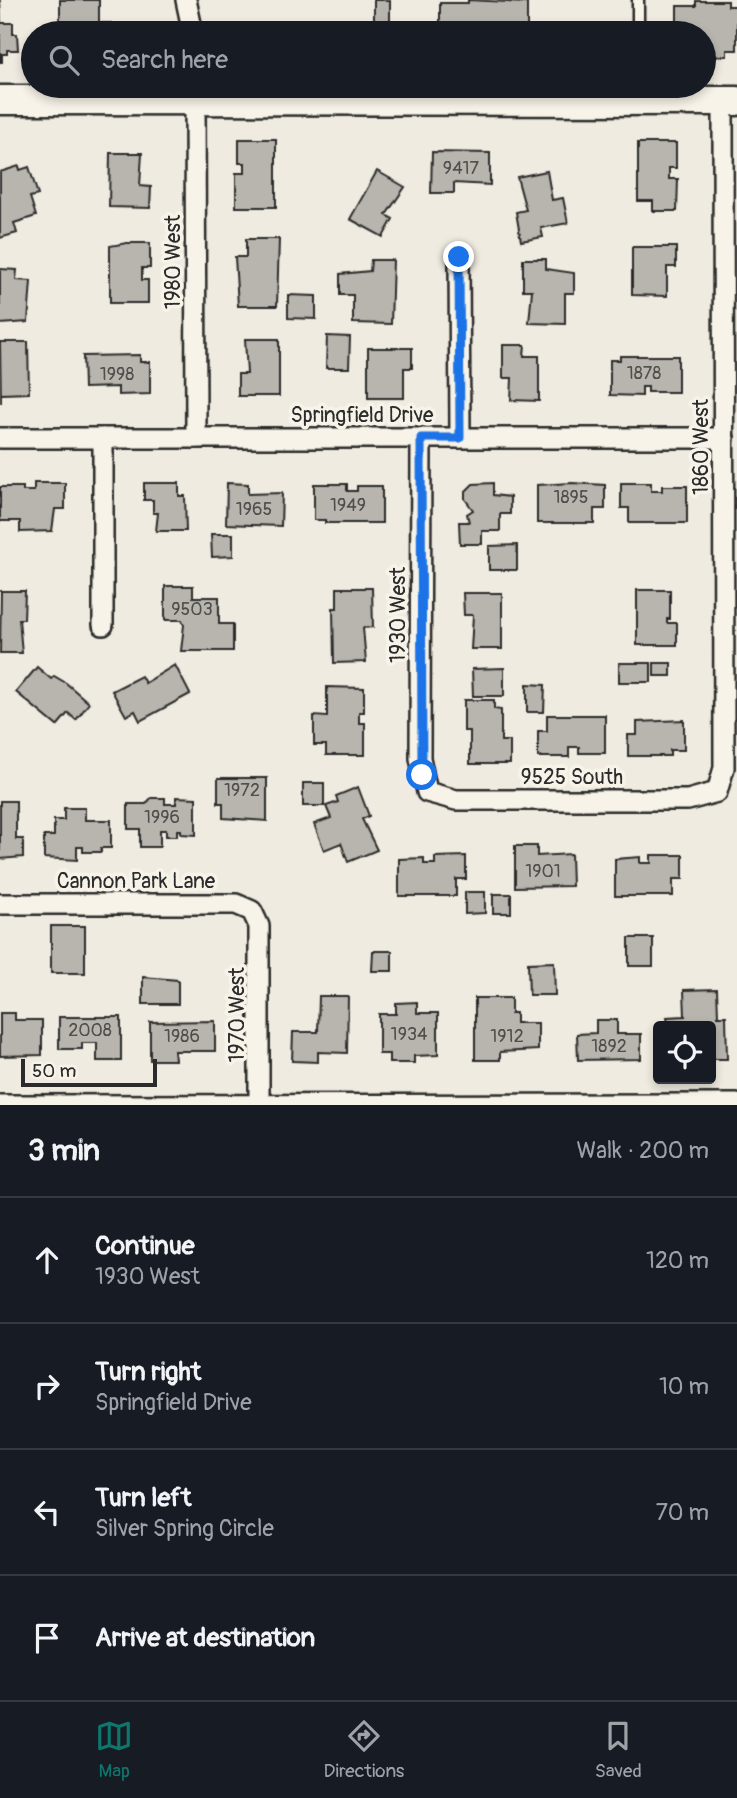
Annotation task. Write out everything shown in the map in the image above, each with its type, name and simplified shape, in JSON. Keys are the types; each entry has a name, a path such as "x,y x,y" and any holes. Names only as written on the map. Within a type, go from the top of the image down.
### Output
{"street":[{"path":"186,0 190,21"},
{"path":"0,100 56,98"},
{"name":"1980 West","path":"195,98 196,438"},
{"path":"696,98 730,101"},
{"name":"1860 West","path":"717,792 724,768 724,438 730,101"},
{"path":"459,257 460,438"},
{"name":"Springfield Drive","path":"0,438 724,438"},
{"path":"103,438 103,625"},
{"name":"1930 West","path":"421,438 420,758 427,792"},
{"name":"9525 South","path":"427,792 440,798 469,800 688,800 717,792"},
{"name":"Cannon Park Lane","path":"0,904 236,904 252,911 259,926"},
{"name":"1970 West","path":"259,926 259,1104"},
{"path":"0,1105 737,1104"}],"lane":[{"path":"638,0 638,21"}],"building":[{"path":"0,0 1,23 13,23 18,50 7,50 7,54 2,54 2,62 0,62"},
{"path":"60,0 99,0 99,21 60,21"},
{"path":"374,0 390,0 390,21 374,21"},
{"path":"468,0 527,3 527,21 440,21 440,3 468,3"},
{"path":"696,1 728,1 728,6 737,6 737,50 727,50 727,56 716,56 716,21 677,21 677,6 696,6"},
{"path":"239,139 276,139 276,207 236,207 236,173 245,173 245,163 239,163"},
{"path":"638,143 676,143 676,168 669,168 669,179 678,179 677,211 653,211 653,201 638,201"},
{"path":"432,152 490,153 490,185 454,183 454,193 431,193"},
{"path":"110,153 142,153 140,186 151,187 150,208 109,207"},
{"path":"19,166 20,170 29,167 38,195 30,197 36,216 14,223 17,233 0,238 0,172"},
{"path":"377,171 405,187 386,215 393,219 383,237 350,219"},
{"path":"547,171 552,200 563,198 568,223 541,228 543,237 521,241 516,212 526,210 517,177"},
{"path":"246,239 279,239 277,306 238,306 235,257 246,257"},
{"path":"150,243 150,268 142,268 142,280 148,280 148,303 110,303 110,246"},
{"path":"632,247 676,247 676,267 667,267 667,296 632,295"},
{"path":"523,259 546,259 546,269 574,273 574,293 565,293 565,324 529,323 532,290 523,290"},
{"path":"371,260 393,260 391,324 353,323 353,295 340,295 340,274 370,271"},
{"path":"0,269 17,270 16,280 31,281 28,322 0,324"},
{"path":"288,295 316,296 316,319 288,318"},
{"path":"327,336 350,337 349,368 326,368"},
{"path":"245,339 279,339 279,396 238,396 238,374 247,374"},
{"path":"0,342 28,342 29,393 1,394 1,403"},
{"path":"503,345 525,345 524,356 539,356 539,401 511,400 512,378 503,378"},
{"path":"368,348 412,348 412,368 404,368 404,398 368,398"},
{"path":"140,355 140,362 150,362 150,394 118,395 118,387 84,388 83,356"},
{"path":"620,356 678,356 678,392 648,392 648,387 642,387 642,396 610,395 610,360 620,360"},
{"path":"34,483 65,483 65,509 55,509 52,531 20,532 20,521 0,521 0,487 23,487 23,491 34,491"},
{"path":"144,483 179,483 179,496 185,496 186,531 156,531 158,513 153,513 153,500 144,500"},
{"path":"227,483 248,484 248,494 282,493 281,526 226,524"},
{"path":"493,483 493,495 510,497 510,514 500,514 500,531 482,531 482,544 460,544 459,522 469,522 467,514 473,510 465,499 465,492 473,484"},
{"path":"621,483 651,483 651,491 662,491 662,486 687,486 687,523 629,523 629,508 621,508"},
{"path":"314,484 347,484 347,491 357,491 357,486 382,486 382,523 325,523 325,520 314,520"},
{"path":"537,485 605,485 605,509 594,509 594,523 537,523"},
{"path":"211,534 233,534 233,556 212,557"},
{"path":"517,545 517,570 489,570 489,546"},
{"path":"165,586 193,586 193,597 219,597 219,624 233,624 233,651 181,651 184,625 182,620 165,620"},
{"path":"337,588 372,588 373,627 363,628 366,662 334,663 333,608 337,608"},
{"path":"637,590 670,590 670,619 667,619 667,623 677,623 677,645 637,645"},
{"path":"1,591 25,591 24,619 19,619 22,653 0,653"},
{"path":"463,593 502,593 502,649 471,649 473,615 464,615"},
{"path":"619,663 651,663 651,682 619,682"},
{"path":"654,663 671,663 671,676 654,676"},
{"path":"175,665 190,694 140,721 135,711 126,716 112,691 141,676 145,683"},
{"path":"37,667 51,679 54,676 66,683 89,703 76,720 68,713 57,726 16,692"},
{"path":"504,668 504,696 473,696 472,669"},
{"path":"527,684 545,685 544,712 527,712"},
{"path":"327,687 364,688 364,712 359,712 359,723 365,723 365,755 326,755 326,745 314,745 314,716 327,717"},
{"path":"464,700 494,700 494,709 501,710 501,741 510,741 510,764 470,764 470,731 464,731"},
{"path":"547,715 605,715 605,753 579,753 579,747 569,747 569,757 538,757 538,731 547,731"},
{"path":"684,720 684,750 670,750 670,756 628,756 628,735 637,735 637,722"},
{"path":"218,778 267,778 267,821 223,818 223,803 218,803"},
{"path":"303,783 324,783 324,806 303,806"},
{"path":"358,787 369,816 362,819 377,850 348,862 341,843 324,850 314,824 331,818 326,806 338,802 336,796"},
{"path":"176,797 196,798 196,835 181,834 181,830 177,830 177,836 166,836 166,830 160,830 160,847 140,847 140,829 128,829 128,804 146,804 151,798 165,798 165,804 176,804"},
{"path":"0,801 16,801 16,839 23,839 23,857 0,859"},
{"path":"64,808 85,808 85,820 111,820 111,848 101,848 101,852 83,852 83,847 77,847 77,860 44,858 44,836 54,836 54,820 64,820"},
{"path":"515,846 537,846 537,856 571,854 572,886 515,887"},
{"path":"651,855 683,855 683,879 673,879 673,896 615,896 615,859 640,857 640,863 651,863"},
{"path":"466,856 466,879 456,879 456,896 399,896 399,859 424,858 424,864 435,864 435,857"},
{"path":"465,892 485,892 485,913 465,914"},
{"path":"493,894 511,894 511,913 493,913"},
{"path":"51,926 85,926 85,973 51,973"},
{"path":"629,938 653,938 653,966 629,966"},
{"path":"373,951 392,951 392,971 372,971"},
{"path":"554,962 555,995 529,995 528,963"},
{"path":"143,977 178,980 178,1004 143,1004"},
{"path":"717,989 718,1016 726,1016 727,1059 716,1059 716,1021 667,1021 667,1017 685,1016 684,990"},
{"path":"319,996 348,996 347,1053 318,1052 318,1062 292,1061 293,1032 318,1032"},
{"path":"475,998 511,998 511,1013 516,1013 516,1023 538,1023 538,1050 500,1052 500,1060 475,1060"},
{"path":"417,1002 417,1013 438,1013 438,1055 414,1056 414,1063 389,1063 389,1054 379,1054 379,1014 396,1014 396,1003"},
{"path":"0,1013 15,1013 15,1020 42,1020 42,1055 0,1056"},
{"path":"59,1017 121,1017 121,1061 97,1061 97,1043 82,1043 82,1049 59,1049"},
{"path":"596,1020 617,1020 617,1034 641,1034 641,1059 578,1060 577,1034 596,1033"},
{"path":"215,1021 215,1051 174,1051 175,1060 150,1060 150,1022"}],"route":[{"path":"422,775 421,438 460,438 459,257"}]}
